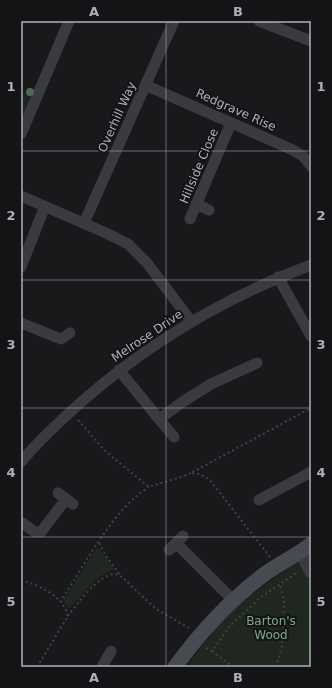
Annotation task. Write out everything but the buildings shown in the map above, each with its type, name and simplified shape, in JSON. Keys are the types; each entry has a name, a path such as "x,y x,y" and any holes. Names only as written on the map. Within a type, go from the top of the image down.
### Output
{"main road":[{"path":"175,667 198,638 233,600 251,584 277,565 306,548"}],"street":[{"path":"21,134 69,21"},
{"name":"Overhill Way","path":"84,223 174,21"},
{"path":"260,21 311,41"},
{"name":"Redgrave Rise","path":"145,85 293,150 303,156 311,166"},
{"name":"Hillside Close","path":"190,218 231,123"},
{"path":"21,196 128,244 147,263 191,322"},
{"path":"196,204 209,210"},
{"path":"21,267 45,206"},
{"name":"Melrose Drive","path":"22,459 71,411 119,370 191,322 222,304 278,277 311,264"},
{"path":"278,277 311,336"},
{"path":"21,323 61,339 70,333"},
{"path":"159,419 211,384 256,363"},
{"path":"119,370 174,437"},
{"path":"259,500 311,472"},
{"path":"21,522 35,532 41,532 66,499"},
{"path":"176,543 233,600"},
{"path":"306,548 309,569"},
{"path":"102,667 110,651"}],"path":[{"path":"61,602 99,542 121,512 143,491 164,481 179,478 191,473 311,408"},
{"path":"71,411 106,452 149,487"},
{"path":"191,473 199,474 209,479 277,565"},
{"path":"99,542 106,556 122,576 156,609 198,638 212,652 233,667"},
{"path":"212,652 230,626 261,597 309,569"},
{"path":"38,667 76,605 101,579 115,574 122,576"},
{"path":"21,580 51,592 61,602 68,616"},
{"path":"276,667 282,646 284,601 280,585"}],"green space":[{"path":"21,91 31,96 21,120"},
{"path":"99,548 114,569 95,581 69,609 63,600 96,549"},
{"name":"Barton's Wood","path":"309,553 311,557 311,667 186,667 230,610"}]}
